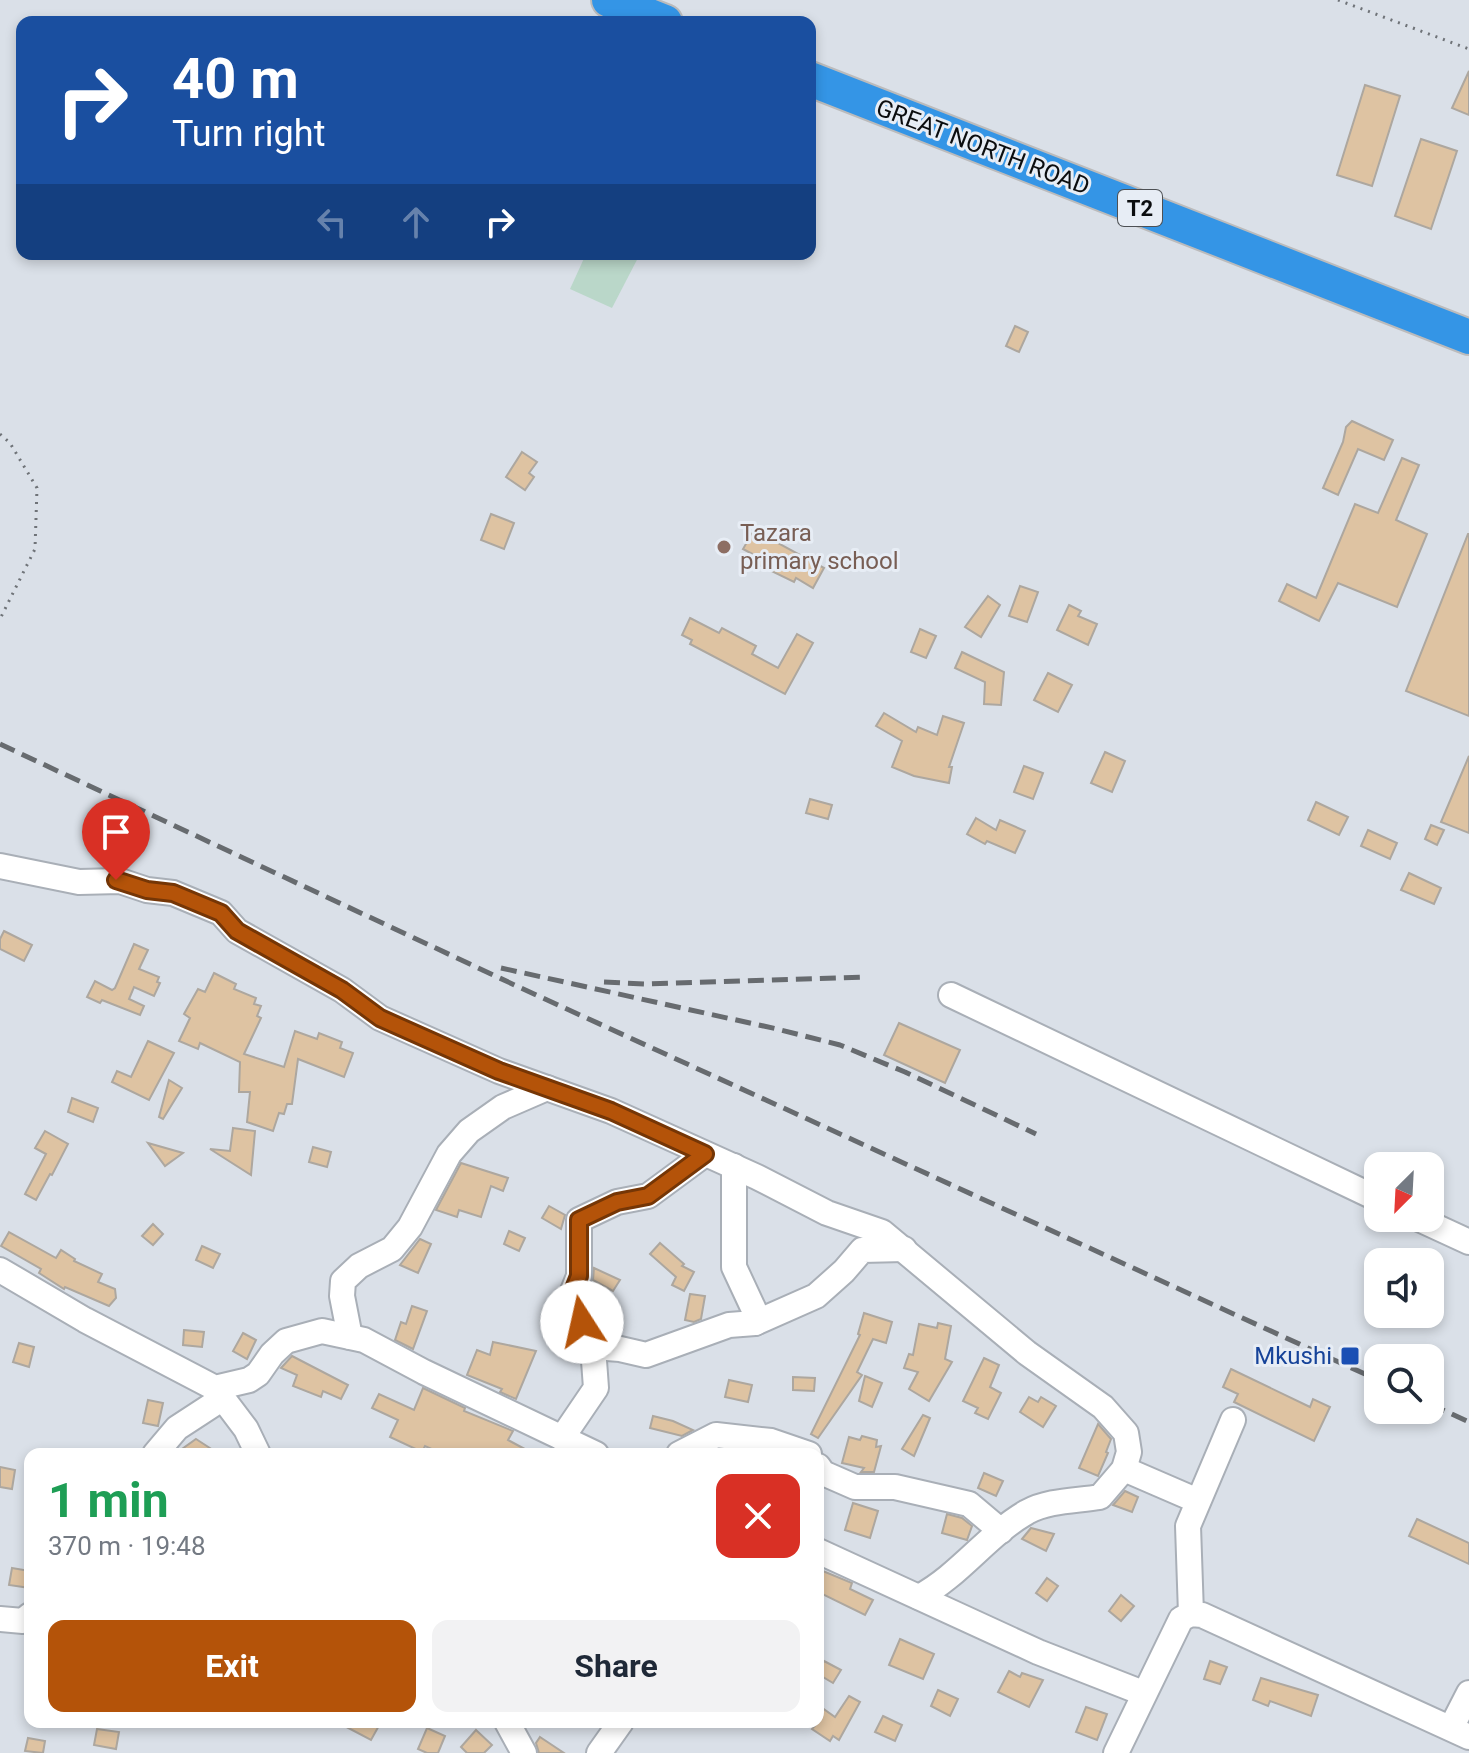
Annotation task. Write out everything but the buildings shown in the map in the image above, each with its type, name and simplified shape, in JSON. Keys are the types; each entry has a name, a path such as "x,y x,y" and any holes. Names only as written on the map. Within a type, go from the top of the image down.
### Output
{"highway":[{"path":"627,3 653,16"},
{"name":"GREAT NORTH ROAD","path":"816,81 1469,337"}],"street":[{"path":"0,866 79,882 116,880 147,890 173,893 221,913 237,931 342,990 380,1018 499,1071 611,1111 734,1166 827,1213 882,1232 1027,1353 1103,1407 1126,1433 1129,1452 1124,1469 1100,1497 1052,1503 1028,1512 1001,1531 953,1575 919,1597"},
{"path":"951,995 1364,1192"},
{"path":"350,1337 342,1296 343,1281 359,1266 392,1249 410,1227 449,1154 469,1131 503,1107 547,1088"},
{"path":"562,1438 596,1388 593,1347 571,1296 579,1276 579,1220 617,1202 648,1196 705,1154"},
{"path":"734,1166 734,1267 755,1312 755,1323"},
{"path":"1444,1230 1469,1242"},
{"path":"593,1347 646,1355 729,1325 755,1323 816,1296 862,1250 904,1249"},
{"path":"0,1270 219,1393 246,1429 255,1448"},
{"path":"160,1448 177,1428 219,1393 258,1374 286,1341 322,1331 364,1340 583,1448"},
{"path":"1191,1614 1188,1526 1233,1420"},
{"path":"691,1448 716,1435 771,1441 791,1448"},
{"path":"1124,1469 1198,1501"},
{"path":"824,1473 855,1487 895,1487 969,1504 1001,1531"},
{"path":"824,1554 1038,1652 1143,1693"},
{"path":"1116,1753 1181,1619 1191,1614 1202,1615 1460,1732 1469,1693"},
{"path":"0,1619 24,1620"},
{"path":"510,1728 524,1753"},
{"path":"599,1753 617,1728"}],"path":[{"path":"1338,0 1469,49"},
{"path":"0,434 10,443 37,488 35,549 0,619"}],"green space":[{"path":"583,260 637,260 612,308 570,289"}],"railway":[{"path":"0,744 521,988 1364,1374"},
{"path":"501,968 840,1045 1036,1134"},
{"path":"604,982 645,984 866,977"},
{"path":"1444,1410 1469,1422"}],"place":[{"name":"Tazara primary school","path":"724,547"},
{"name":"Mkushi","path":"1350,1356"}],"route":[{"path":"116,880 147,890 173,893 221,913 237,931 342,990 380,1018 499,1071 611,1111 705,1154 648,1196 617,1202 579,1220 579,1276 571,1296 582,1322"}]}
